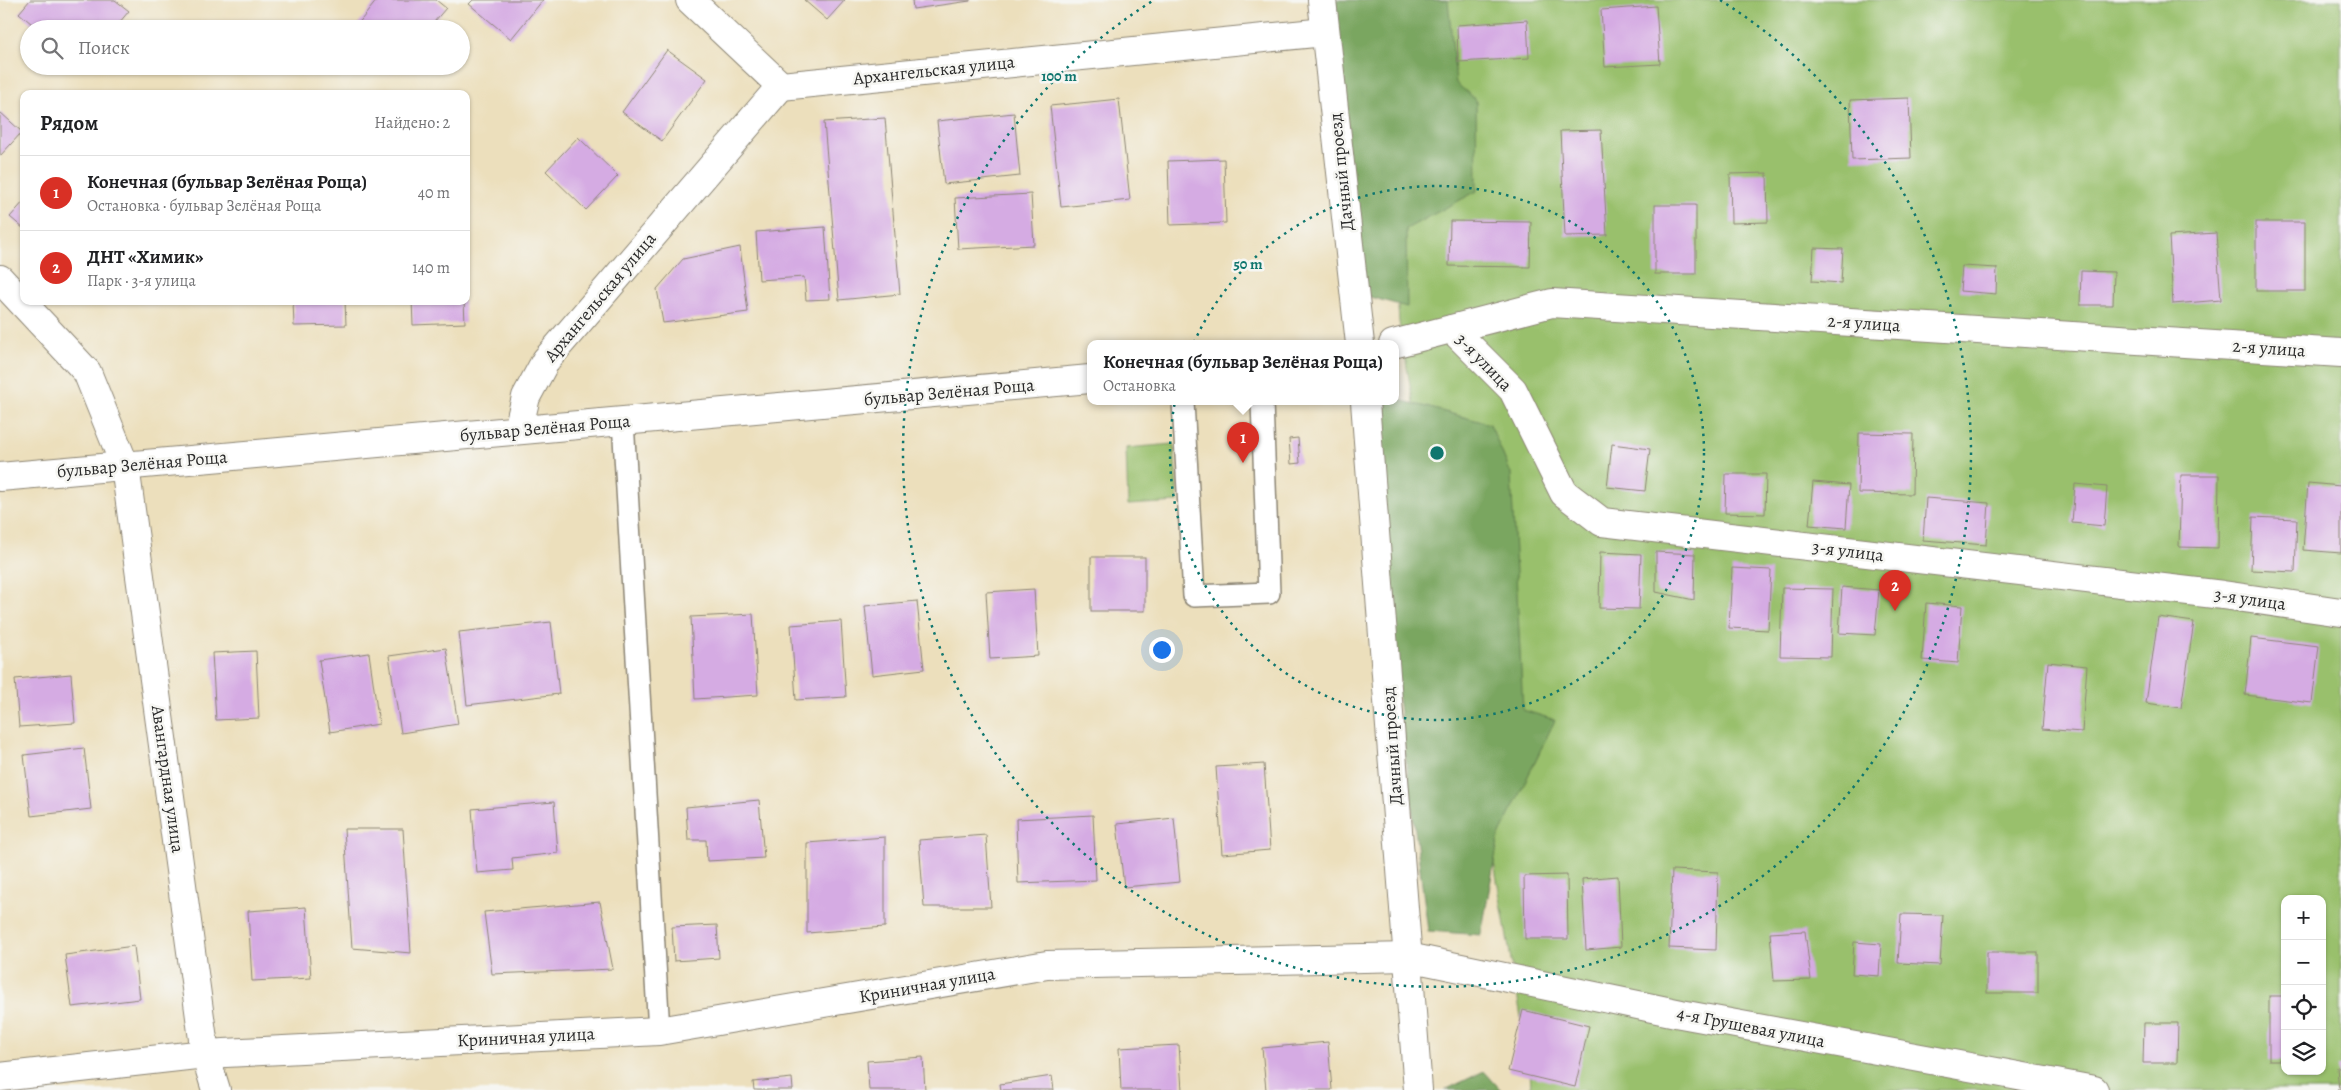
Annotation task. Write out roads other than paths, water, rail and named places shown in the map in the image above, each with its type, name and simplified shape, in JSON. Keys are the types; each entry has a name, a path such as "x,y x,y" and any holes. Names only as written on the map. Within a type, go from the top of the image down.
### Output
{"street":[{"path":"690,0 781,86"},
{"name":"Дачный проезд","path":"1322,0 1360,340"},
{"name":"Архангельская улица","path":"518,430 526,397 546,360 781,86 1325,32"},
{"path":"0,278 20,299"},
{"name":"2-я улица","path":"1399,342 1552,303 2341,353"},
{"path":"25,305 88,372 125,466"},
{"name":"3-я улица","path":"1452,329 1513,390 1564,492 1602,522 2223,595 2341,612"},
{"name":"бульвар Зелёная Роща","path":"0,477 1087,379"},
{"name":"Дачный проезд","path":"1365,405 1418,1090"},
{"name":"Авангардная улица","path":"125,466 205,1054 216,1090"},
{"name":"4-я Грушевая улица","path":"1047,965 1408,957 1690,1016 2094,1090"},
{"name":"Криничная улица","path":"0,1077 205,1054 659,1030 1047,965"}],"lane":[{"path":"1183,405 1194,596 1269,593 1262,405"},
{"path":"623,421 659,1030"}],"place":[{"name":"Конечная (бульвар Зелёная Роща)","path":"1243,463"},
{"name":"ДНТ «Химик»","path":"1895,611"}]}
